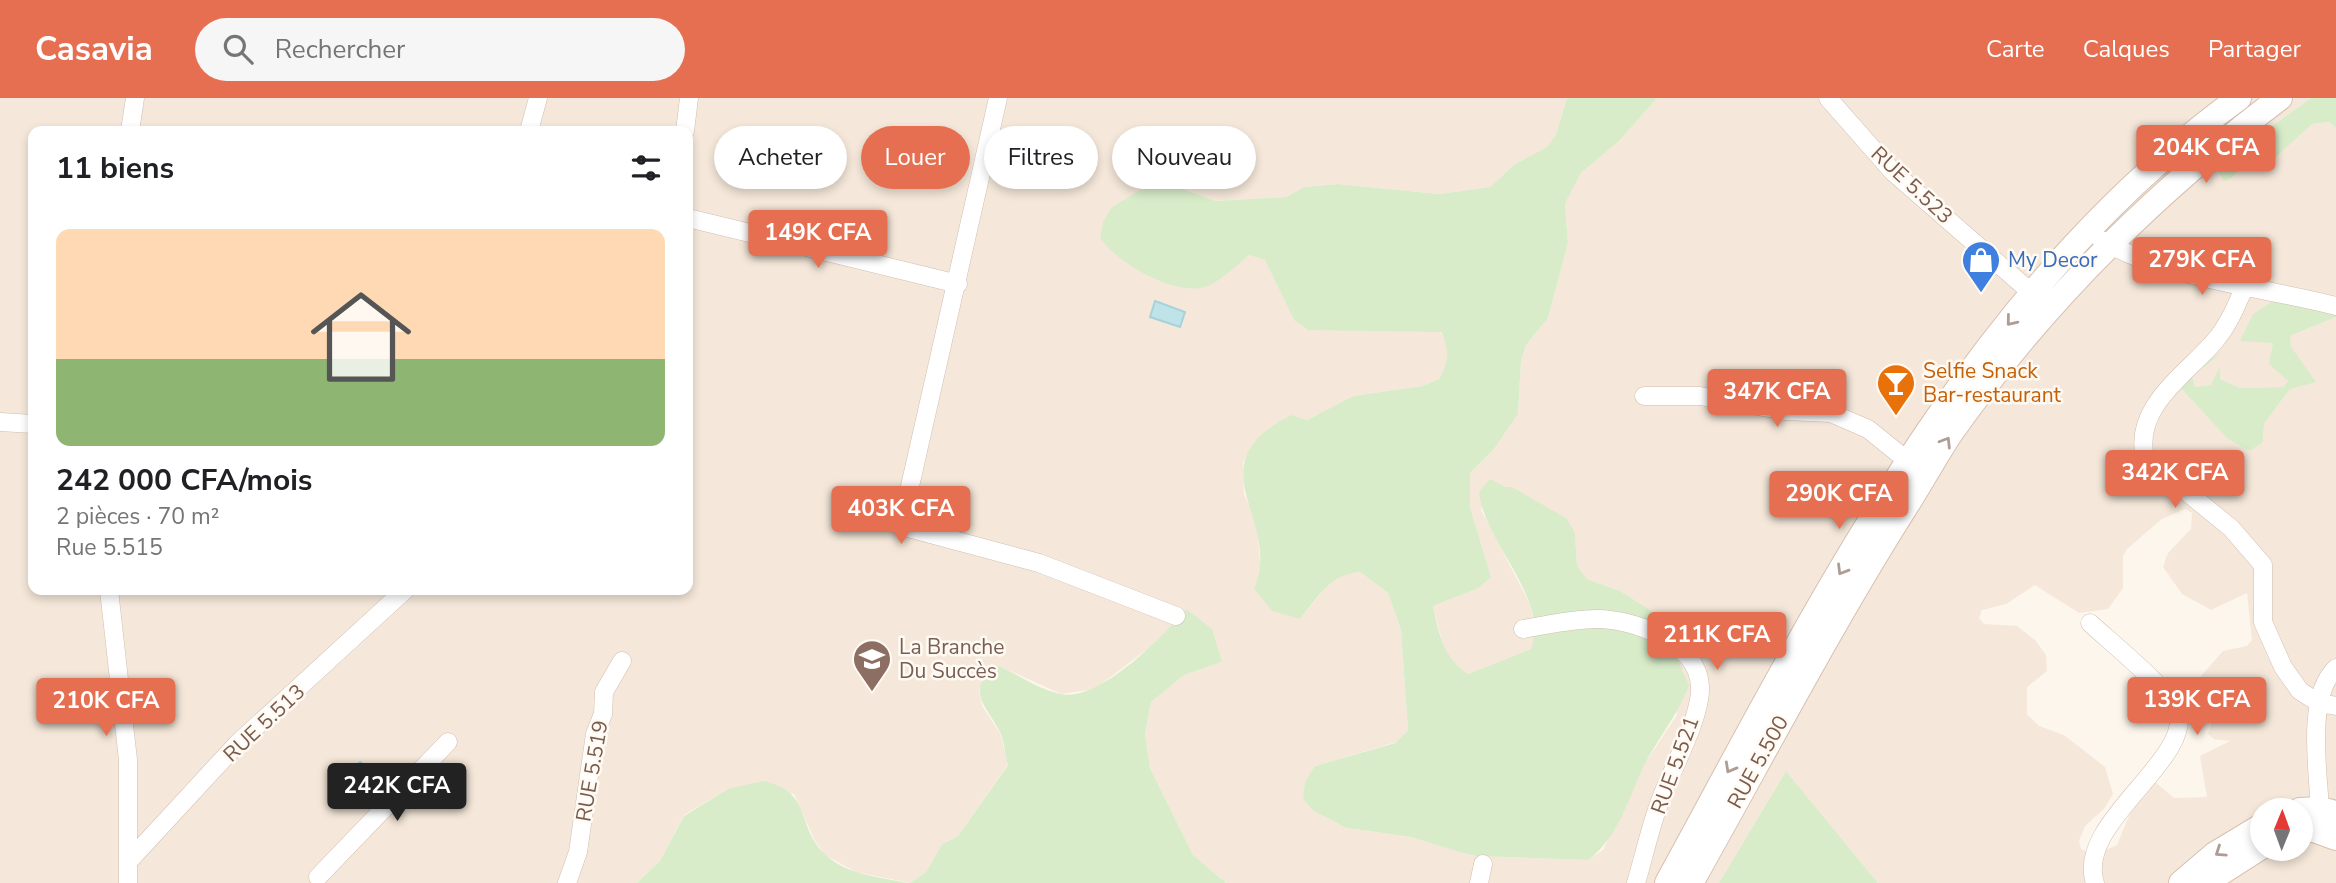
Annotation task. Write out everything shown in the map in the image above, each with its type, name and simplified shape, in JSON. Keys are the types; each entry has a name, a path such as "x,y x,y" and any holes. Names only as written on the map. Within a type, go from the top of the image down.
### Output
{"main road":[{"name":"RUE 5.500","path":"1691,883 1839,617 1951,434 2153,169 2239,98"},
{"name":"RUE 5.500","path":"1667,883 1828,593 1953,396 2034,293 2280,98"},
{"path":"2314,830 2336,838"},
{"path":"2181,883 2216,854 2250,833"},
{"path":"2205,883 2250,854"}],"street":[{"path":"131,126 135,98"},
{"path":"530,126 538,98"},
{"path":"686,126 689,98"},
{"path":"998,98 958,284 901,526 1039,563 1176,616"},
{"name":"RUE 5.523","path":"1828,98 1893,172 2034,293"},
{"path":"693,219 958,284"},
{"path":"2099,239 2202,277 2336,306"},
{"path":"2245,285 2228,323 2214,342 2166,390 2150,415 2141,441 2145,458 2231,528 2263,565 2263,622 2292,680 2328,705"},
{"path":"1644,396 1699,397 1786,411 1831,413 1868,429 1909,462"},
{"path":"0,422 28,424"},
{"path":"110,595 128,760 128,883"},
{"name":"RUE 5.513","path":"128,862 237,744 400,595"},
{"name":"RUE 5.521","path":"1523,629 1594,619 1616,620 1639,626 1673,643 1686,653 1695,668 1700,685 1698,704 1659,803 1636,883"},
{"path":"2090,624 2168,694 2178,709 2179,723 2177,736 2130,797 2097,847 2091,867 2095,883"},
{"name":"RUE 5.519","path":"567,883 578,852 594,734 603,714 604,692 622,661"},
{"path":"2319,811 2317,730 2328,705 2329,674 2336,668"},
{"path":"320,881 448,742"},
{"path":"1479,883 1483,864"}],"shaded area":[{"path":"0,98 1567,98 1556,134 1547,147 1515,164 1490,187 1439,194 1338,184 1304,187 1286,197 1215,201 1183,189 1210,285 1249,255 1266,260 1294,320 1440,332 1448,347 1447,364 1439,379 1422,386 1353,396 1307,420 1276,423 1251,447 1243,462 1244,494 1257,524 1261,574 1300,619 1330,582 1344,573 1360,572 1388,593 1401,630 1408,731 1396,742 1315,766 1347,828 1411,837 1476,856 1588,860 1603,850 1647,760 1677,715 1652,613 1620,591 1587,579 1577,565 1575,533 1490,480 1481,510 1529,602 1537,633 1531,649 1468,674 1454,664 1444,650 1433,606 1479,588 1491,577 1470,507 1470,473 1494,449 1518,414 1521,361 1526,345 1548,318 1568,243 1565,204 1581,173 1620,140 1657,98 2311,98 2216,166 2232,178 2242,165 2274,159 2312,124 2329,122 2336,128 2336,302 2273,343 2288,381 2283,387 2240,388 2220,379 2220,369 2211,385 2195,387 2192,376 2216,357 2191,370 2181,388 2263,442 2264,424 2290,389 2290,336 2336,317 2336,883 1878,883 1786,771 1719,883 1226,883 1193,855 1150,768 1145,734 1151,702 1184,675 1222,662 1186,609 1163,637 1095,689 1061,694 997,665 979,690 982,706 1000,733 1008,764 958,836 942,844 926,872 910,883 856,872 825,855 815,841 794,794 728,789 684,815 660,861 637,883 0,883","holes":["2185,509 2192,513 2191,529 2168,553 2163,567 2182,594 2211,610 2247,593 2252,640 2247,646 2223,651 2201,676 2203,700 2216,711 2208,734 2214,739 2230,741 2200,756 2207,797 2174,798 2155,782 2133,806 2117,845 2095,855 2081,849 2079,841 2085,826 2104,809 2113,794 2105,767 2064,735 2039,726 2027,714 2027,687 2047,671 2046,655 2036,641 2017,626 1984,624 1979,618 1982,610 2006,604 2035,585 2079,613 2108,609 2123,588 2123,556 2127,549 2162,519"]}],"green space":[{"path":"1567,98 1657,98 1620,140 1581,173 1565,204 1568,243 1548,318 1526,345 1521,361 1518,414 1494,449 1470,473 1470,507 1491,577 1479,588 1433,606 1440,636 1448,653 1468,674 1531,649 1534,629 1532,610 1483,512 1479,492 1490,479 1505,487 1512,487 1566,518 1575,533 1577,565 1587,579 1620,591 1656,614 1689,685 1646,762 1615,828 1599,851 1588,860 1476,856 1411,837 1347,828 1314,811 1303,799 1305,782 1315,766 1395,743 1408,731 1401,630 1388,593 1360,572 1340,577 1333,582 1300,619 1272,611 1254,589 1260,564 1258,539 1243,474 1247,454 1262,434 1291,415 1307,420 1353,396 1422,386 1439,379 1447,356 1441,332 1308,330 1294,320 1265,260 1249,255 1210,285 1182,288 1134,268 1108,248 1100,238 1103,222 1111,208 1140,190 1183,189 1215,201 1286,197 1304,187 1338,184 1439,194 1490,187 1515,164 1547,147 1556,134"},
{"path":"2311,98 2336,98 2336,128 2329,122 2312,124 2274,159 2242,165 2232,178 2224,181 2216,166"},
{"path":"2281,296 2336,302 2336,317 2290,336 2291,347 2316,382 2290,389 2264,424 2263,442 2250,451 2228,439 2181,388 2191,370 2222,353 2192,376 2195,387 2211,385 2220,366 2220,379 2240,388 2283,387 2288,381 2269,364 2273,343 2240,341 2253,314"},
{"path":"1186,609 1212,629 1222,662 1184,675 1151,702 1145,734 1150,768 1193,855 1226,883 910,883 926,872 942,844 958,836 1008,765 1003,739 981,698 980,690 987,674 997,665 1053,692 1077,694 1094,688 1130,665"},
{"path":"1786,771 1878,883 1719,883"},
{"path":"763,781 790,793 797,802 816,844 834,862 864,874 908,883 637,883 660,861 684,816 728,789"}],"water":[{"path":"1155,301 1185,312 1180,327 1150,317"}],"waterway":[{"path":"360,764 387,800"}],"place":[{"name":"My Decor","path":"1981,294"},
{"name":"Selfie Snack Bar-restaurant","path":"1896,417"},
{"name":"La Branche Du Succès","path":"872,693"}]}
